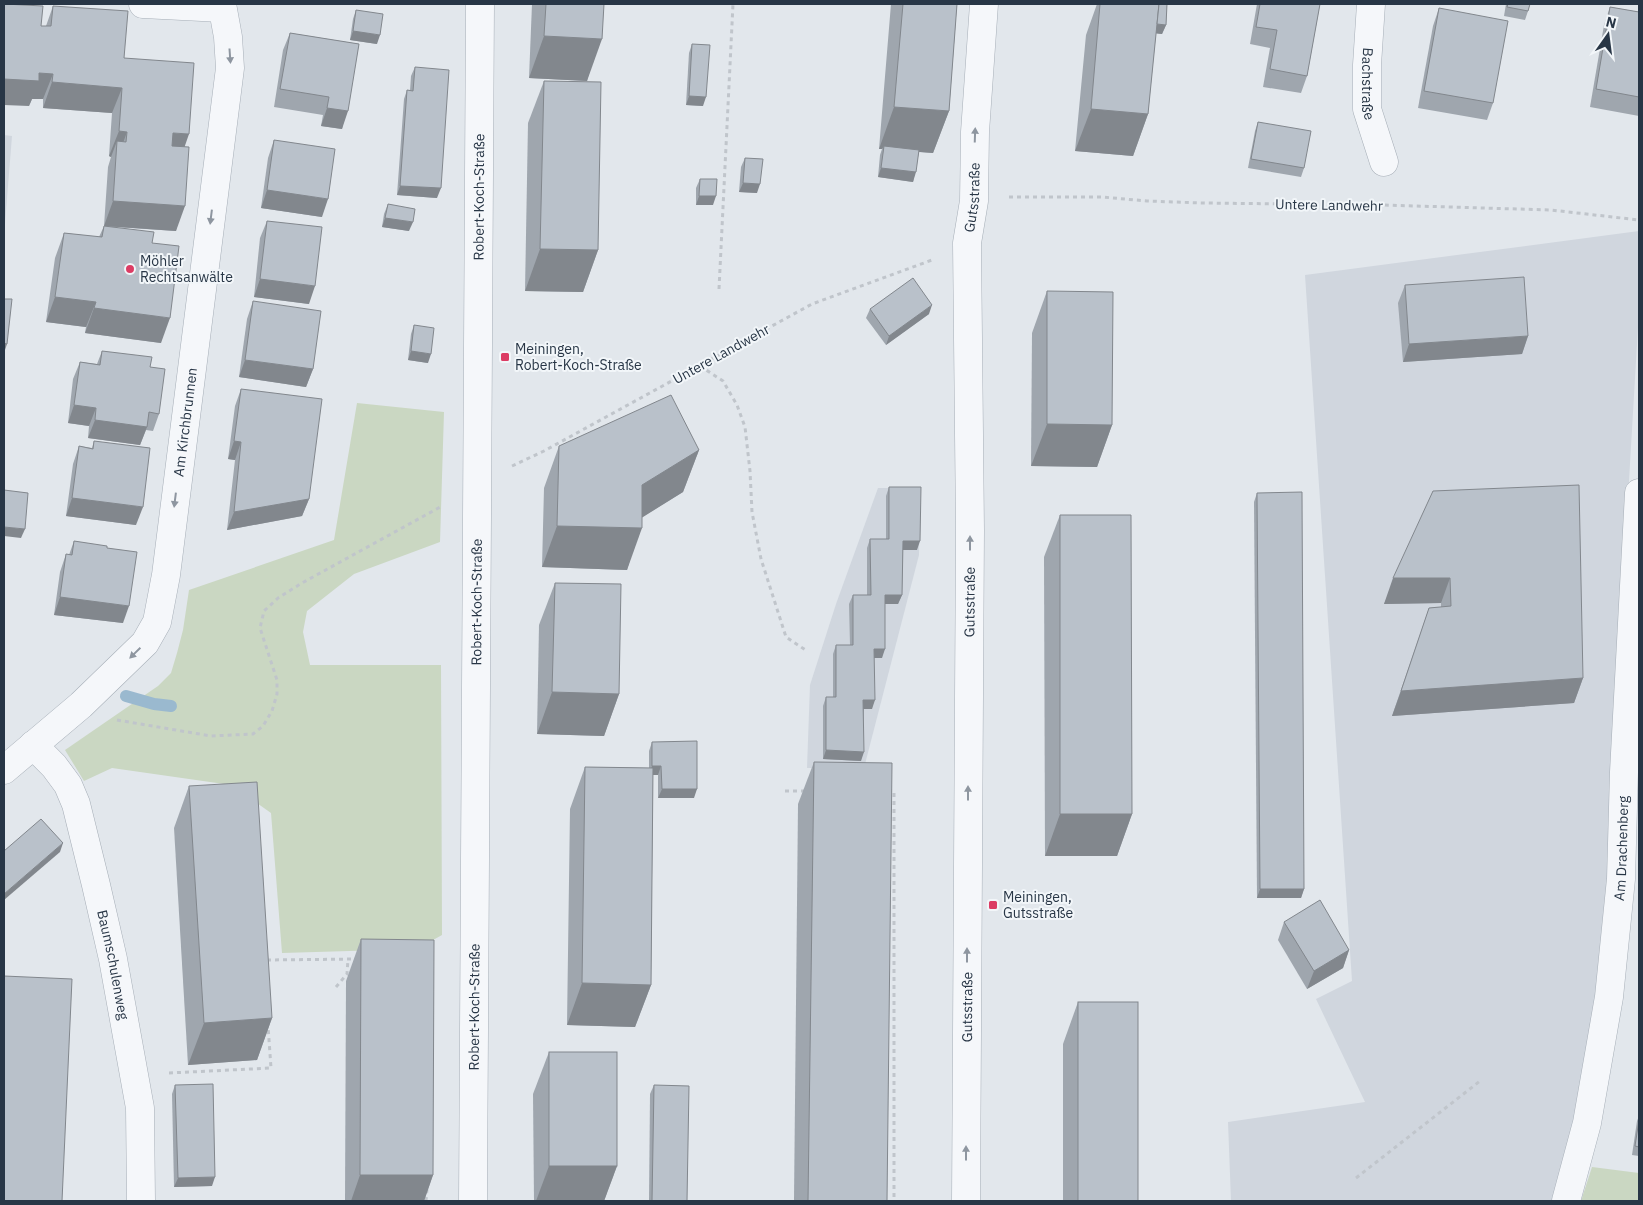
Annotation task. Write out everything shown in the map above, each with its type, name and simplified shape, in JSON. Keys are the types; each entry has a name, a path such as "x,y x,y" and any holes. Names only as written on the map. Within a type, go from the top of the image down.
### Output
{"street":[{"path":"143,4 222,6"},
{"name":"Robert-Koch-Straße","path":"473,1201 480,4"},
{"name":"Gutsstraße","path":"966,1201 970,530 967,243 974,201 975,132 984,4"},
{"name":"Bachstraße","path":"1371,4 1366,65 1367,109 1384,162"},
{"name":"Am Kirchbrunnen","path":"4,770 81,705 145,643 157,622 166,575 230,68 228,37 222,6"},
{"name":"Am Drachenberg","path":"1566,1201 1587,1123 1609,997 1621,878 1624,772 1639,493"},
{"name":"Baumschulenweg","path":"33,745 54,766 68,785 76,804 113,959 140,1108 142,1201"}],"path":[{"path":"719,289 733,4"},
{"name":"Untere Landwehr","path":"1018,196 1102,197 1202,203 1382,205 1551,210 1639,220"},
{"name":"Untere Landwehr","path":"511,466 544,451 812,304 939,258"},
{"path":"700,366 723,381 737,405 745,428 752,512 761,559 786,637 807,651"},
{"path":"114,719 211,736 253,734 263,726 272,711 277,694 277,680 260,628 264,612 278,598 442,506 478,482"},
{"path":"785,791 815,791"},
{"path":"884,791 894,791 894,1201"},
{"path":"336,987 347,974 348,959"},
{"path":"264,960 366,959"},
{"path":"134,1075 271,1068 268,1019"},
{"path":"1356,1178 1480,1081"},
{"path":"426,1201 427,1182"}],"shaded area":[{"path":"4,135 12,136 4,236"},
{"path":"1639,231 1639,310 1612,771 1610,878 1597,998 1576,1117 1553,1201 1231,1201 1228,1122 1365,1102 1316,999 1352,981 1305,275"},
{"path":"878,488 920,488 919,555 864,768 807,768 810,685 836,604"}],"green space":[{"path":"357,403 444,412 440,542 354,574 307,611 303,632 310,665 441,665 442,935 417,949 282,953 271,813 231,785 112,768 84,781 65,750 158,686 171,673 183,630 189,590 334,540"},
{"path":"1592,1167 1639,1173 1639,1201 1581,1201"}],"building":[{"path":"4,4 43,6 41,26 51,26 53,6 128,11 124,58 194,63 189,134 173,133 172,146 189,147 185,206 113,201 117,141 126,142 127,132 119,131 122,88 52,82 53,74 39,73 39,81 4,79"},
{"path":"546,4 604,4 602,39 544,36"},
{"path":"903,4 957,4 949,111 894,107"},
{"path":"1100,4 1159,4 1148,114 1091,109"},
{"path":"1159,4 1167,4 1166,25 1157,24"},
{"path":"1260,4 1320,4 1307,76 1270,69 1277,30 1256,27"},
{"path":"1508,4 1530,4 1528,11 1507,7"},
{"path":"1610,7 1639,12 1639,97 1596,89"},
{"path":"1439,8 1508,21 1493,103 1424,91"},
{"path":"356,10 383,14 380,35 353,31"},
{"path":"290,33 359,44 348,111 327,108 329,97 280,89"},
{"path":"692,44 710,45 706,97 689,96"},
{"path":"415,67 449,70 441,188 400,186 407,90 413,91"},
{"path":"544,81 601,82 598,250 540,249"},
{"path":"1258,122 1311,131 1304,168 1251,159"},
{"path":"274,140 335,149 328,199 267,190"},
{"path":"884,146 919,150 916,172 881,168"},
{"path":"745,158 763,159 760,184 743,183"},
{"path":"700,179 717,179 716,196 699,196"},
{"path":"388,204 415,209 413,222 385,218"},
{"path":"267,221 322,227 315,286 260,279"},
{"path":"104,226 154,232 152,243 179,246 170,318 94,308 96,302 55,297 64,233 102,237"},
{"path":"1524,277 1528,336 1409,344 1405,285"},
{"path":"913,278 932,305 889,336 870,309"},
{"path":"1047,291 1113,292 1112,425 1047,424"},
{"path":"4,299 12,299 7,344 4,343"},
{"path":"253,301 321,311 313,369 245,360"},
{"path":"414,325 434,328 431,354 411,351"},
{"path":"102,351 152,357 150,367 165,369 159,414 149,412 147,427 95,420 96,408 74,405 80,362 100,365"},
{"path":"241,389 322,399 309,499 234,512 241,442 234,441"},
{"path":"671,395 699,450 642,485 642,528 557,526 559,446"},
{"path":"94,441 150,448 143,507 72,498 79,446 93,449"},
{"path":"1579,485 1583,678 1401,691 1429,608 1451,606 1450,578 1393,578 1433,491"},
{"path":"889,487 921,487 920,541 903,541 902,595 885,595 885,649 874,649 875,700 863,700 864,752 826,750 826,697 836,697 836,645 853,645 853,595 871,595 870,539 889,539"},
{"path":"4,490 28,493 25,529 4,527"},
{"path":"1302,492 1304,889 1260,889 1257,493"},
{"path":"1060,515 1131,515 1132,814 1060,814"},
{"path":"74,541 137,552 129,606 60,597 66,554 72,555"},
{"path":"555,583 621,584 619,694 552,692"},
{"path":"697,741 697,789 662,789 661,766 652,766 652,742"},
{"path":"814,762 892,763 887,1201 808,1201"},
{"path":"585,767 653,768 651,985 582,983"},
{"path":"257,782 272,1018 204,1023 189,786"},
{"path":"41,819 63,843 4,894 4,851"},
{"path":"1320,900 1349,950 1314,971 1284,922"},
{"path":"361,939 434,940 433,1175 360,1175"},
{"path":"4,976 72,979 62,1201 4,1201"},
{"path":"1078,1002 1138,1002 1138,1201 1078,1201"},
{"path":"549,1052 617,1052 617,1166 549,1166"},
{"path":"213,1084 215,1177 178,1178 175,1085"},
{"path":"654,1085 689,1086 687,1201 652,1201"},
{"path":"1639,1120 1639,1147 1635,1146"}],"waterway":[{"path":"126,696 154,704 171,706"}],"place":[{"name":"Möhler Rechtsanwälte","path":"130,269"},
{"name":"Meiningen, Robert-Koch-Straße","path":"505,357"},
{"name":"Meiningen, Gutsstraße","path":"993,905"}]}
